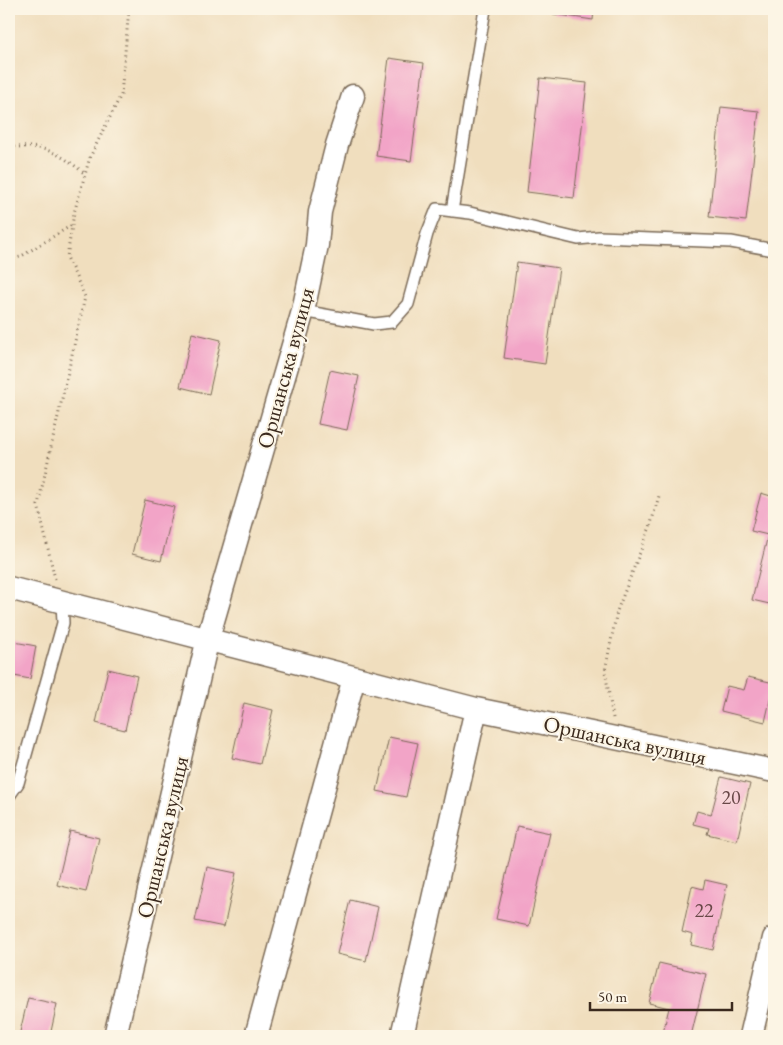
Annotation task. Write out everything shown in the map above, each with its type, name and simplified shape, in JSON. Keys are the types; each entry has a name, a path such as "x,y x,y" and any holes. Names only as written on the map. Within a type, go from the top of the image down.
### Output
{"street":[{"name":"Оршанська вулиця","path":"115,1036 208,638 303,311 317,245 320,212 353,96"},
{"name":"Оршанська вулиця","path":"9,588 208,638 476,709 774,771"},
{"path":"256,1036 354,678"},
{"path":"402,1036 476,709"},
{"path":"751,1036 774,938"}],"lane":[{"path":"452,211 485,9"},
{"path":"303,311 374,324 392,322 408,304 427,234 437,209 470,213 578,239 599,237 731,242 774,250"},
{"path":"9,796 18,783 63,623 62,602"}],"path":[{"path":"62,602 50,565 38,505 85,298 67,257 72,225 90,156 121,95 129,9"},
{"path":"9,148 29,145 64,156 85,174"},
{"path":"9,260 20,257 72,225"},
{"path":"616,738 605,672 617,611 650,528 660,496"}],"building":[{"path":"554,9 594,9 593,20 553,14"},
{"path":"389,58 424,63 411,161 376,156"},
{"path":"540,78 587,83 574,198 527,192"},
{"path":"721,107 759,111 746,221 709,217"},
{"path":"517,262 559,268 545,364 504,358"},
{"path":"192,333 221,340 209,394 180,387"},
{"path":"330,370 359,376 347,430 318,424"},
{"path":"761,493 774,497 774,605 752,600 768,535 751,531"},
{"path":"145,500 174,507 161,561 132,554"},
{"path":"9,641 36,646 30,679 9,675"},
{"path":"108,669 137,676 125,730 96,723"},
{"path":"748,677 774,683 765,722 721,711 727,686 744,690"},
{"path":"244,703 273,710 260,764 232,758"},
{"path":"389,737 418,743 406,797 377,791"},
{"path":"721,777 750,784 737,841 707,834 709,828 693,824 697,811 711,815"},
{"path":"517,826 550,833 529,926 496,919"},
{"path":"70,831 99,838 86,892 57,885"},
{"path":"207,867 236,873 224,927 195,921"},
{"path":"705,880 727,885 713,950 691,945 693,935 682,932 692,886 703,889"},
{"path":"350,900 378,907 366,961 337,954"},
{"path":"659,963 706,974 691,1036 662,1036 669,1008 649,1003"},
{"path":"28,998 57,1004 50,1036 19,1036"}]}
